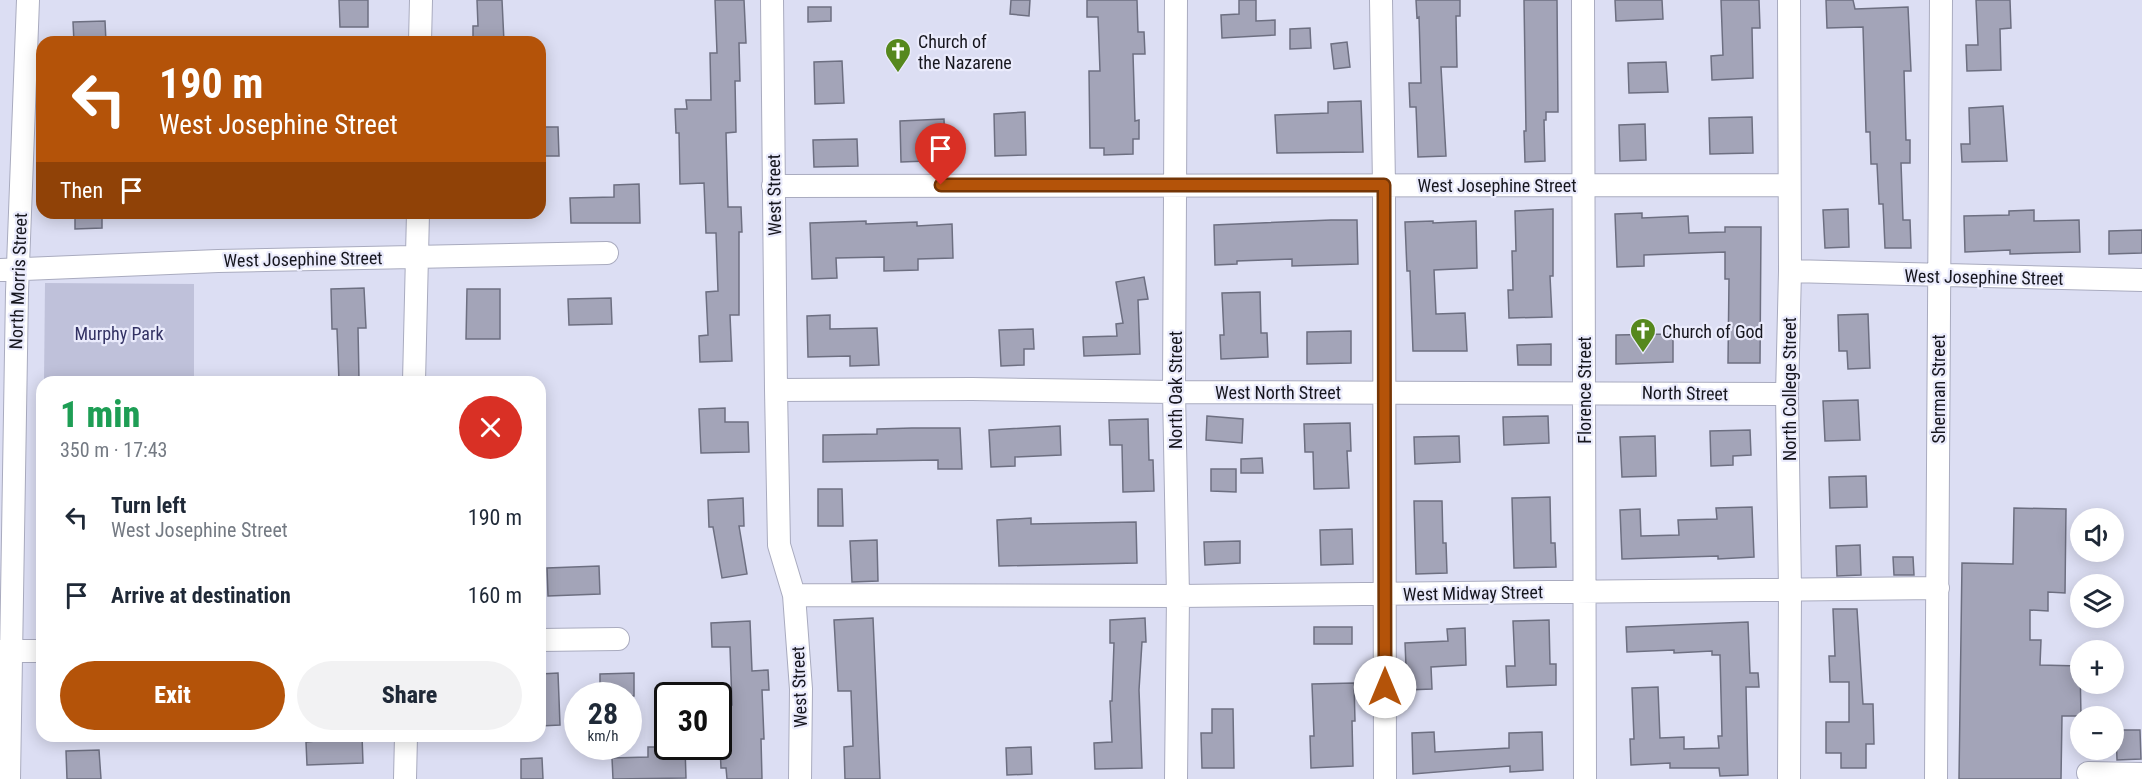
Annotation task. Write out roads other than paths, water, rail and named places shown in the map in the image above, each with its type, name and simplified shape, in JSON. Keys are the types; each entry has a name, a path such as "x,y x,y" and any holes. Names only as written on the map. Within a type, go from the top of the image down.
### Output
{"street":[{"name":"North Morris Street","path":"9,779 6,651 16,304 9,269 28,0"},
{"path":"420,36 421,0"},
{"name":"West Street","path":"772,0 779,545 794,595 801,689 800,779"},
{"name":"North Oak Street","path":"1176,0 1177,186 1174,392 1178,596 1176,779"},
{"path":"1381,0 1384,185 1385,779"},
{"name":"Florence Street","path":"1583,0 1585,779"},
{"name":"North College Street","path":"1789,0 1790,271 1787,394 1790,590 1789,779"},
{"name":"Sherman Street","path":"1936,779 1941,0"},
{"name":"West Josephine Street","path":"773,186 1788,185"},
{"path":"414,376 418,219"},
{"name":"West Josephine Street","path":"9,269 417,256 607,253"},
{"name":"West Josephine Street","path":"1790,271 2142,280"},
{"name":"West North Street","path":"776,390 1584,392"},
{"name":"North Street","path":"1584,392 1787,394"},
{"name":"West Midway Street","path":"794,595 1178,596 1938,588"},
{"path":"546,640 618,639"},
{"path":"6,651 36,651"},
{"path":"405,779 406,742"},
{"path":"2088,774 2142,774"}],"place":[{"name":"Church of the Nazarene","path":"898,74"},
{"name":"Church of God","path":"1643,354"}],"park label":[{"name":"Murphy Park","path":"119,333"}]}
